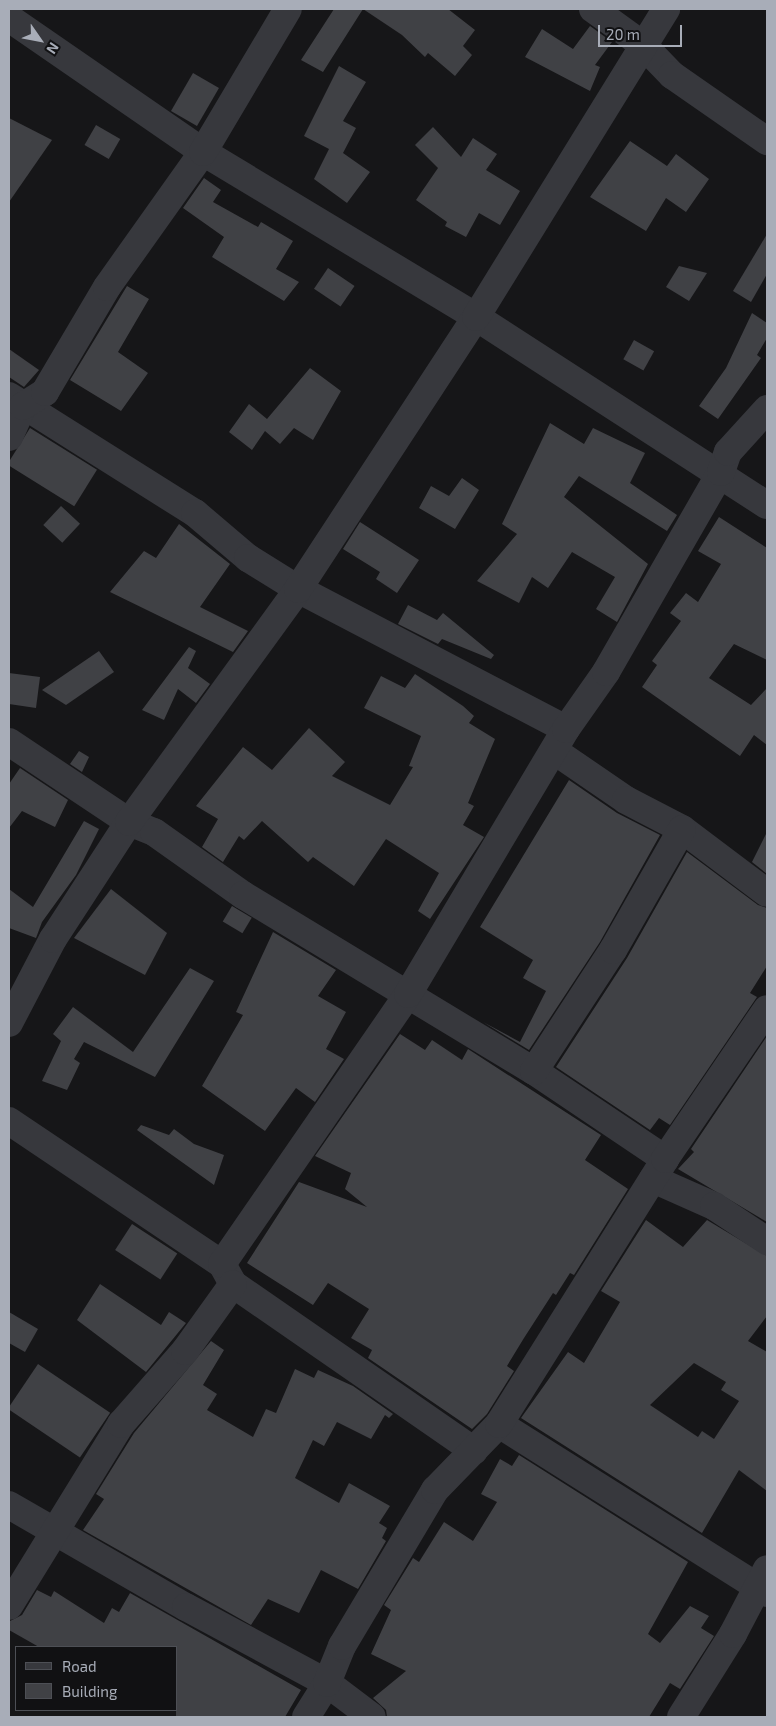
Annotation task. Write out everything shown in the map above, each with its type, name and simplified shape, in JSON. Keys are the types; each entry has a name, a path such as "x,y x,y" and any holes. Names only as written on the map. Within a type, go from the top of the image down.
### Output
{"street":[{"path":"16,401 45,392 107,287 203,152 288,9"},
{"path":"593,9 643,45 672,76 767,141"},
{"path":"9,1023 53,939 129,822 298,589 476,317 666,9"},
{"path":"9,18 203,152 476,317 721,472 767,505"},
{"path":"9,436 16,401"},
{"path":"16,401 195,513 248,558 298,589 561,740 626,800 682,829 767,893"},
{"path":"9,1606 57,1533 121,1424 185,1351 227,1274 408,994 561,740 606,672 721,472 728,452 767,409"},
{"path":"9,742 129,822 154,832 243,895 534,1070 659,1169 767,1241"},
{"path":"534,1070 613,950 682,829"},
{"path":"306,1717 327,1682 342,1646 435,1490 499,1424 659,1169 767,1009"},
{"path":"9,1121 474,1451"},
{"path":"499,1424 764,1583 681,1717"},
{"path":"9,1505 327,1682 372,1717"}],"building":[{"path":"334,9 363,9 323,72 301,60"},
{"path":"363,9 448,9 475,30 463,46 472,55 455,76 428,53 425,57 402,35"},
{"path":"590,26 612,42 595,65 600,67 590,91 525,57 542,29 573,49"},
{"path":"339,66 366,82 343,121 356,128 343,153 370,172 347,203 314,179 329,149 304,136"},
{"path":"193,73 219,88 197,126 171,111"},
{"path":"9,118 52,140 9,202"},
{"path":"96,125 120,139 109,159 85,145"},
{"path":"433,127 461,157 473,138 497,154 486,170 520,191 500,225 479,213 466,237 445,226 447,222 416,200 438,168 415,145"},
{"path":"630,141 667,166 676,154 709,179 686,212 666,198 646,231 590,197"},
{"path":"204,178 221,190 213,202 258,227 261,222 293,241 276,269 299,282 284,301 212,257 224,237 183,208"},
{"path":"767,234 767,274 751,302 733,291"},
{"path":"679,266 707,273 689,301 666,287"},
{"path":"328,268 355,286 341,307 314,289"},
{"path":"127,286 149,299 118,352 148,373 121,411 70,380"},
{"path":"752,313 767,323 767,338 757,355 761,358 718,419 699,406 726,368"},
{"path":"634,340 654,351 643,370 623,359"},
{"path":"9,349 39,370 24,387 9,377"},
{"path":"310,368 341,391 313,440 294,428 280,444 265,431 252,450 229,432 249,404 267,419"},
{"path":"550,423 584,444 593,428 645,453 630,483 677,515 667,531 579,476 564,497 648,564 617,622 596,609 615,577 572,552 548,588 532,577 519,603 477,581 517,534 502,524"},
{"path":"30,428 97,470 74,506 9,466 9,462"},
{"path":"462,478 479,490 455,529 419,508 431,486 449,496"},
{"path":"61,506 80,524 62,543 43,525"},
{"path":"719,517 767,548 767,660 734,644 709,678 751,705 767,688 767,745 754,735 740,756 642,687 657,665 652,661 681,621 670,613 686,593 698,602 721,564 698,551"},
{"path":"360,522 419,560 397,593 376,579 380,572 343,549"},
{"path":"179,524 230,564 200,607 248,631 233,652 110,592 144,551 156,558"},
{"path":"408,605 437,620 443,613 494,655 491,659 442,639 438,644 398,624"},
{"path":"189,647 196,651 188,668 210,684 196,703 178,689 164,720 142,710"},
{"path":"99,651 114,672 66,705 42,690"},
{"path":"9,673 40,677 36,708 9,704"},
{"path":"415,674 463,706 474,716 469,723 495,739 468,803 474,806 463,825 484,837 430,919 418,911 439,873 386,839 354,886 313,857 308,862 262,821 244,840 239,836 223,862 202,847 218,819 196,806 243,747 272,770 309,728 345,762 332,776 390,805 413,767 409,766 421,736 364,708 381,676 405,688"},
{"path":"79,751 89,757 82,772 70,764"},
{"path":"20,768 68,800 55,827 22,811 9,828 9,784"},
{"path":"569,780 617,813 660,835 600,942 529,1050 483,1022 520,1042 546,991 523,978 533,960 480,927"},
{"path":"84,821 99,829 76,875 42,922 36,938 9,928 9,889 33,907"},
{"path":"767,832 767,874 752,862"},
{"path":"687,852 758,905 767,908 767,966 750,993 757,997 670,1125 659,1118 650,1130 556,1067 627,958"},
{"path":"111,889 167,933 145,975 74,938"},
{"path":"232,906 252,918 242,933 223,921"},
{"path":"273,932 336,970 318,996 346,1012 326,1049 344,1059 315,1102 296,1088 265,1131 202,1086 243,1015 236,1012"},
{"path":"190,968 214,981 155,1077 84,1042 74,1059 80,1063 67,1090 42,1081 61,1041 53,1034 73,1007 133,1052"},
{"path":"400,1034 425,1050 432,1040 462,1060 468,1049 601,1135 585,1160 628,1189 574,1275 570,1273 556,1295 553,1293 507,1366 514,1371 487,1414 472,1429 368,1358 372,1350 351,1338 369,1309 328,1283 313,1305 247,1263 299,1182 367,1207 345,1189 351,1173 315,1156"},
{"path":"767,1036 767,1222 678,1169 694,1152 691,1149"},
{"path":"141,1125 169,1135 174,1129 194,1144 224,1155 214,1185 137,1130"},
{"path":"646,1220 683,1247 707,1220 767,1256 767,1316 748,1341 767,1352 767,1491 739,1470 702,1533 521,1418 568,1352 584,1363 620,1302 601,1291","holes":["694,1363 726,1382 721,1390 739,1401 714,1439 702,1431 698,1437 650,1405"]},
{"path":"132,1224 177,1253 160,1279 115,1250"},
{"path":"100,1284 161,1325 169,1312 186,1323 146,1372 77,1320"},
{"path":"9,1312 38,1329 25,1352 9,1343"},
{"path":"211,1341 224,1350 203,1385 217,1394 207,1410 253,1437 266,1409 276,1413 295,1369 314,1378 318,1370 353,1386 393,1414 389,1418 385,1415 371,1439 337,1422 324,1446 313,1440 295,1478 339,1503 349,1483 390,1506 379,1523 387,1528 382,1538 386,1541 358,1589 321,1570 299,1613 268,1599 251,1625 83,1530 104,1499 96,1494 134,1433"},
{"path":"38,1364 110,1413 80,1457 9,1410"},
{"path":"519,1455 688,1562 648,1634 660,1643 690,1606 709,1616 701,1628 714,1636 680,1689 670,1683 649,1717 387,1717 386,1710 373,1698 406,1671 371,1654 391,1610 384,1605 413,1558 419,1562 444,1522 473,1541 497,1502 481,1494 500,1459 512,1466"},
{"path":"37,1590 51,1597 54,1591 104,1623 112,1608 119,1612 130,1593 301,1690 285,1717 176,1717 176,1711 178,1711 178,1646 37,1646 9,1630 10,1621 22,1615"}]}
